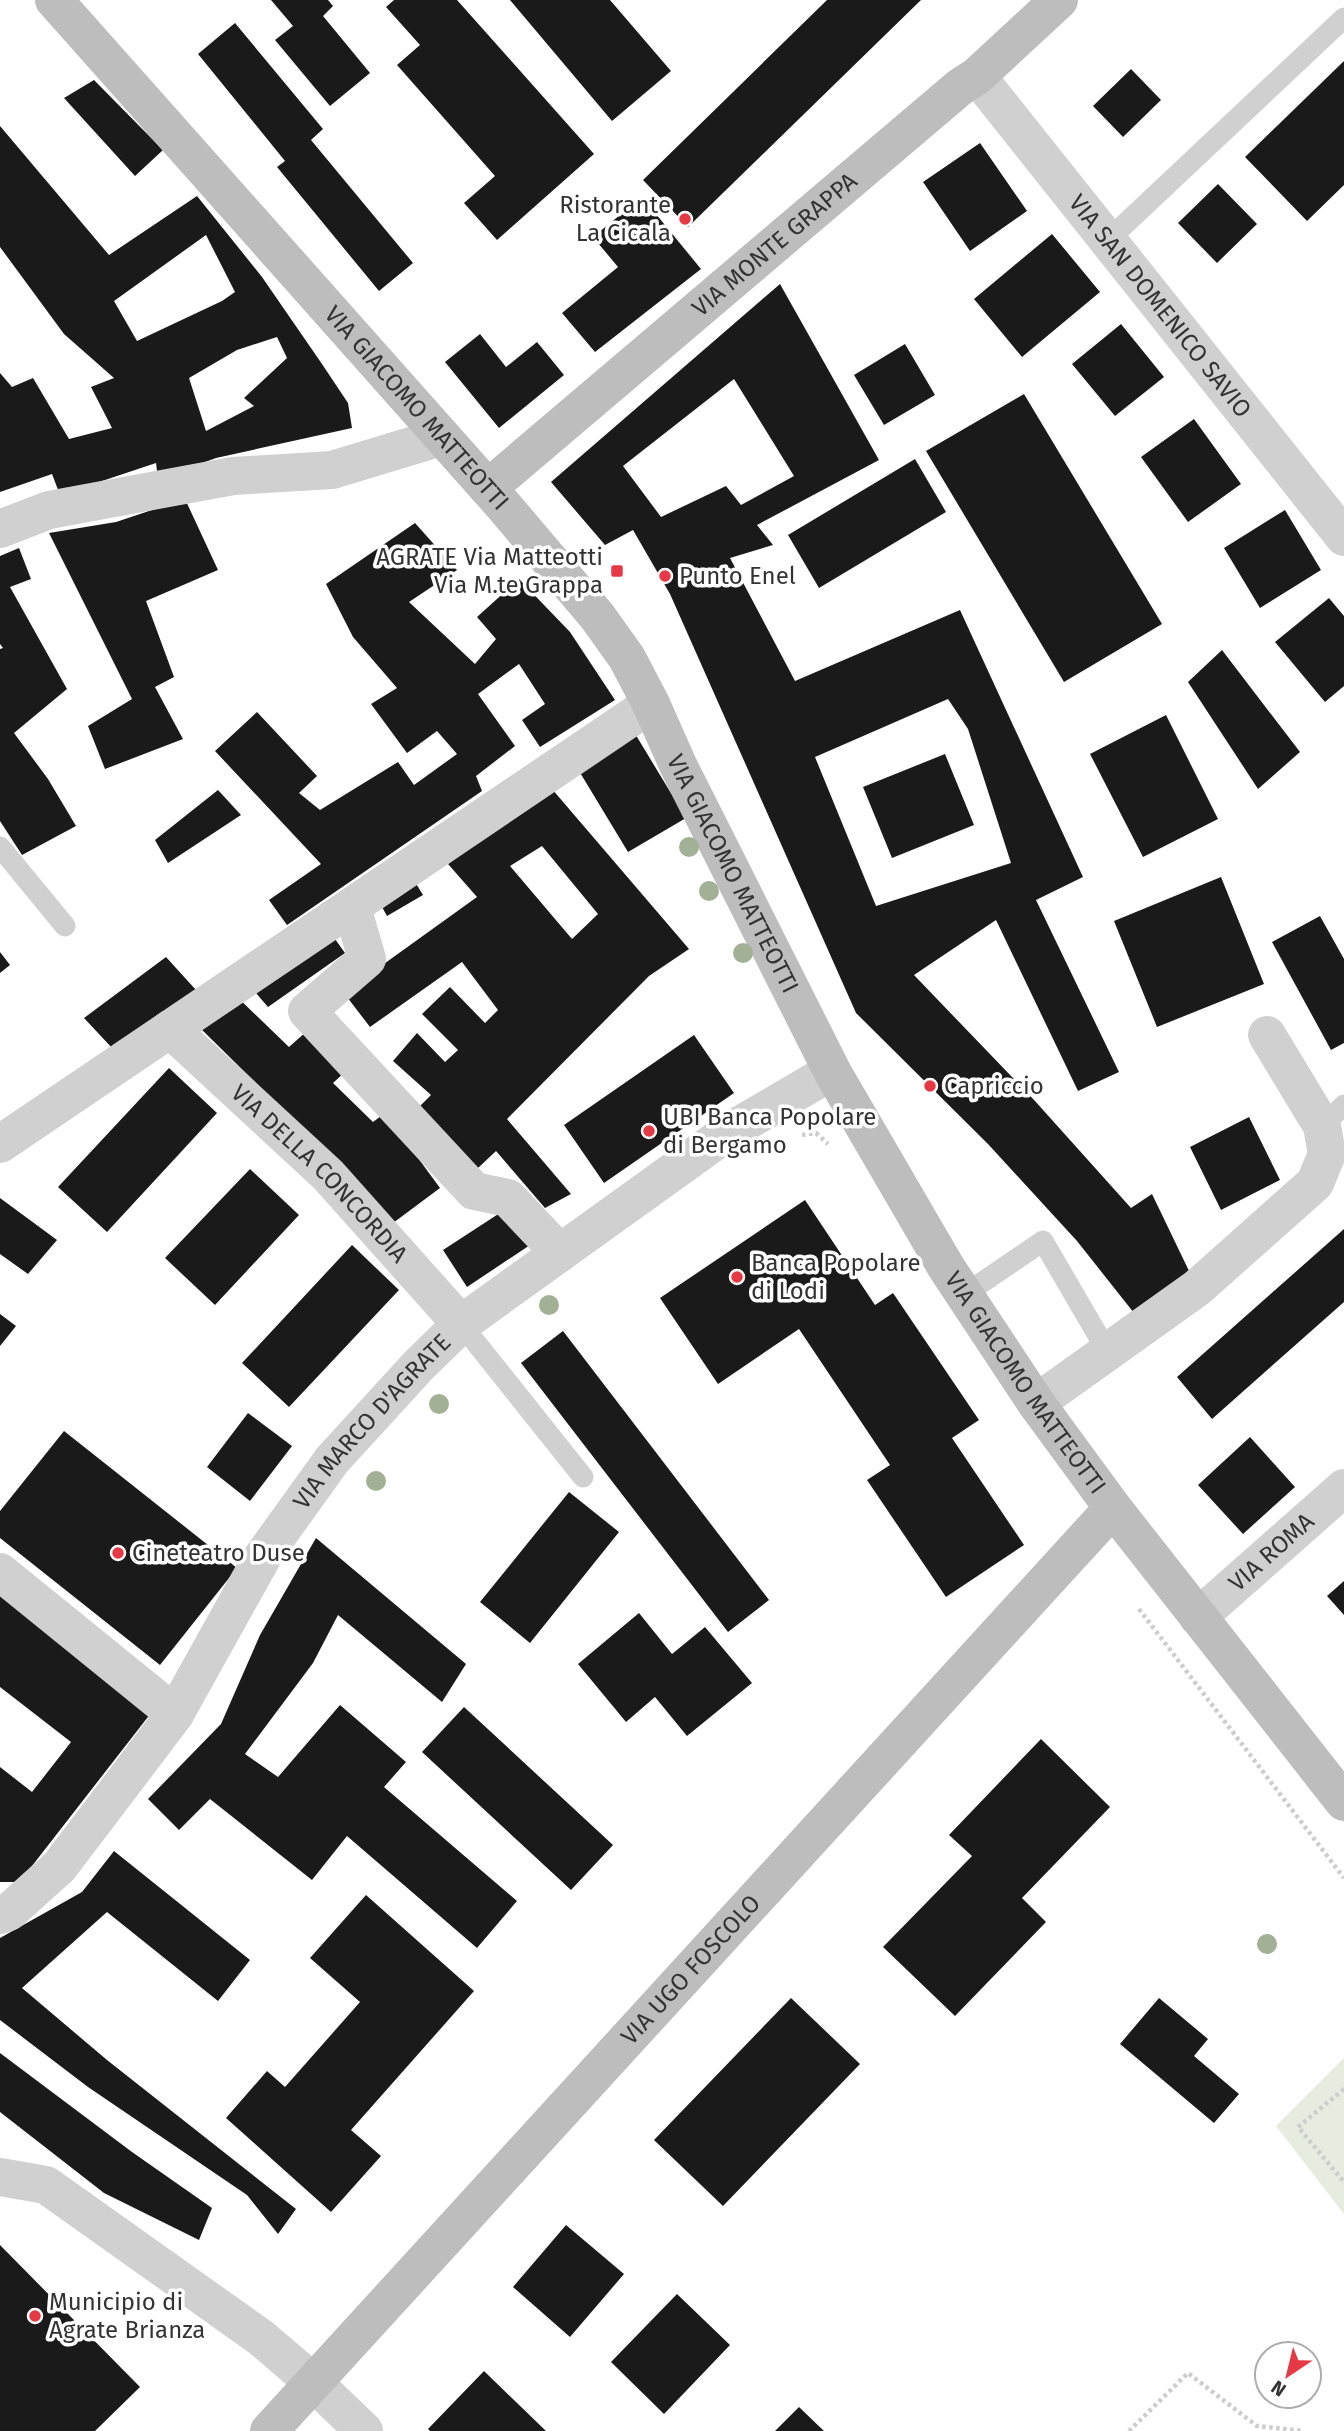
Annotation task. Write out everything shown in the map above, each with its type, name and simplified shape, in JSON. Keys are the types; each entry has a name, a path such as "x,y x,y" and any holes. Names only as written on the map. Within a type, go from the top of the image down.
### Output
{"street":[{"name":"VIA GIACOMO MATTEOTTI","path":"54,0 488,488 597,616 627,658 833,1073 929,1239 1036,1403 1113,1508 1344,1801"},
{"name":"VIA MONTE GRAPPA","path":"488,488 939,105 977,76 1059,0"},
{"name":"VIA SAN DOMENICO SAVIO","path":"977,76 1344,537"},
{"path":"0,529 50,510 233,476 332,470 441,437"},
{"path":"0,1144 651,704"},
{"path":"352,907 367,959 307,1011 474,1191 508,1198 560,1253"},
{"name":"VIA DELLA CONCORDIA","path":"170,1029 328,1175 461,1324"},
{"path":"1036,1403 1197,1288 1315,1183 1327,1154 1333,1116 1267,1035"},
{"name":"VIA MARCO D'AGRATE","path":"0,1915 9,1912 59,1867 175,1714 263,1556 332,1460 418,1366 461,1324 727,1132 833,1073"},
{"name":"VIA ROMA","path":"1198,1616 1344,1488"},
{"name":"VIA UGO FOSCOLO","path":"269,2431 1113,1508"},
{"path":"0,1572 175,1714"},
{"path":"0,2177 46,2185 260,2337 364,2431"}],"lane":[{"path":"1108,240 1344,18"},
{"path":"0,847 65,926"},
{"path":"965,1294 1043,1241 1107,1351"},
{"path":"461,1324 583,1477"}],"path":[{"path":"1344,2088 1298,2127 1344,2182"},
{"path":"1129,2431 1188,2373 1256,2426 1303,2431"}],"shaded area":[{"path":"1344,2058 1344,2214 1276,2126"}],"building":[{"path":"271,0 328,0 333,6 323,16 370,73 330,106 275,40 293,26"},
{"path":"394,0 457,0 594,154 497,240 464,203 495,176 397,65 420,45 386,7"},
{"path":"510,0 610,0 671,71 612,121"},
{"path":"827,0 921,0 688,227 643,180"},
{"path":"235,23 323,129 311,140 413,263 379,291 277,167 285,161 198,54"},
{"path":"1344,61 1344,185 1307,221 1245,157"},
{"path":"1131,69 1161,100 1123,137 1093,106"},
{"path":"94,80 163,150 135,176 64,98"},
{"path":"0,126 109,255 197,196 262,277 322,364 348,403 352,428 216,458 158,479 156,463 60,495 52,474 0,492 0,373 12,387 33,378 69,439 112,428 91,387 114,378 64,334 0,247","holes":["206,235 235,292 222,301 137,341 114,301","277,337 287,358 244,398 254,406 206,431 189,378 237,350"]},
{"path":"980,143 1027,211 970,251 923,182"},
{"path":"1218,184 1257,224 1217,263 1178,223"},
{"path":"642,197 701,269 595,352 562,313 618,267 593,237"},
{"path":"1052,234 1100,292 1022,357 974,299"},
{"path":"780,284 879,460 757,525 773,545 730,558 795,681 960,610 1083,877 1036,900 1119,1072 1078,1091 996,920 914,975 1035,1101 1131,1208 1152,1194 1190,1273 1134,1313 1077,1241 988,1144 856,1013 670,594 633,530 605,545 551,482","holes":["734,379 794,476 741,505 726,486 661,517 623,466","948,699 968,729 1011,863 876,906 815,757"]},
{"path":"1121,324 1164,377 1115,416 1072,364"},
{"path":"480,334 506,367 537,342 564,375 499,428 445,362"},
{"path":"905,344 935,395 884,425 854,375"},
{"path":"1024,394 1162,624 1064,682 926,451"},
{"path":"1194,419 1241,484 1188,522 1141,457"},
{"path":"915,459 946,512 819,588 788,535"},
{"path":"185,499 218,570 146,601 174,677 155,687 183,739 105,769 88,726 132,699 49,533 116,522"},
{"path":"1285,510 1321,570 1260,608 1224,548"},
{"path":"415,523 457,570 409,602 475,664 496,639 477,617 519,579 570,632 615,700 540,747 522,720 545,704 519,664 478,694 515,746 476,776 482,791 287,925 269,900 321,864 215,751 257,712 317,776 299,793 320,810 398,762 414,785 457,754 437,731 407,753 371,704 397,688 353,637 326,584"},
{"path":"19,548 31,579 10,587 67,689 14,733 48,779 76,826 22,855 0,821 0,649 3,648 0,644 0,556"},
{"path":"1329,598 1344,616 1344,686 1325,702 1275,642"},
{"path":"1222,650 1300,752 1258,789 1188,682"},
{"path":"1166,715 1218,819 1143,857 1090,754"},
{"path":"634,732 686,818 628,852 576,766"},
{"path":"945,754 974,825 892,858 863,787"},
{"path":"552,789 689,949 649,976 507,1119 571,1194 545,1208 496,1151 478,1168 418,1108 431,1095 393,1061 417,1033 445,1062 458,1050 422,1014 450,987 485,1023 498,1010 462,962 370,1027 347,997 381,966 477,897 448,864","holes":["542,846 598,914 572,939 510,866"]},
{"path":"218,790 241,815 168,863 155,840"},
{"path":"412,877 423,895 387,916 377,898"},
{"path":"1221,877 1264,984 1157,1027 1114,921"},
{"path":"1320,916 1344,959 1344,1043 1331,1050 1272,942"},
{"path":"330,932 345,953 268,1007 249,985"},
{"path":"0,952 10,965 0,973"},
{"path":"166,957 196,990 113,1049 84,1018"},
{"path":"232,992 289,1047 307,1031 346,1071 333,1083 373,1122 385,1113 440,1188 389,1226 255,1082 198,1026"},
{"path":"694,1035 734,1093 604,1183 564,1125"},
{"path":"169,1068 217,1113 107,1232 58,1187"},
{"path":"1249,1117 1280,1180 1221,1210 1190,1147"},
{"path":"250,1169 299,1215 215,1305 165,1258"},
{"path":"0,1198 57,1240 28,1274 0,1254"},
{"path":"805,1200 875,1305 893,1293 979,1420 952,1438 1024,1545 946,1597 867,1480 890,1465 799,1329 718,1384 660,1298"},
{"path":"506,1209 530,1245 467,1287 443,1250"},
{"path":"1344,1229 1344,1302 1212,1419 1177,1377"},
{"path":"352,1245 399,1290 289,1407 242,1363"},
{"path":"0,1314 16,1326 0,1346"},
{"path":"563,1331 769,1600 728,1632 521,1363"},
{"path":"248,1413 292,1446 250,1501 207,1467"},
{"name":"Cineteatro Duse","path":"64,1431 237,1568 160,1665 0,1538 0,1511"},
{"path":"1250,1437 1295,1487 1243,1534 1198,1485"},
{"path":"569,1492 619,1532 530,1643 480,1602"},
{"path":"316,1538 466,1664 442,1702 338,1615 313,1663 245,1754 278,1777 340,1705 406,1762 384,1787 517,1901 477,1948 347,1836 312,1880 210,1799 179,1830 148,1799 221,1724 260,1635"},
{"path":"1344,1581 1344,1615 1327,1596"},
{"path":"0,1595 151,1713 32,1866 15,1882 0,1882 0,1767 32,1792 71,1742 0,1687"},
{"path":"639,1613 672,1654 705,1627 752,1683 687,1736 655,1697 626,1722 578,1664"},
{"path":"464,1707 613,1845 571,1890 422,1752"},
{"path":"1041,1739 1110,1807 1022,1898 1046,1922 955,2016 883,1947 972,1856 949,1835"},
{"path":"114,1851 250,1960 218,2001 107,1912 22,1988 107,2060 296,2209 278,2234 247,2195 88,2087 0,2020 0,1938 82,1892"},
{"path":"366,1895 474,1991 351,2130 381,2156 331,2212 226,2118 267,2071 285,2087 360,2002 310,1958"},
{"path":"791,1998 860,2064 723,2206 654,2140"},
{"path":"1159,1998 1208,2039 1194,2056 1239,2094 1214,2123 1120,2044"},
{"path":"0,2053 212,2208 199,2240 104,2193 0,2112"},
{"path":"566,2225 624,2274 570,2337 513,2287"},
{"name":"Municipio di Agrate Brianza","path":"0,2245 140,2387 95,2431 0,2431"},
{"path":"677,2294 730,2345 664,2414 611,2362"},
{"path":"484,2371 546,2431 430,2431 428,2429"},
{"path":"799,2407 824,2431 775,2431"}],"place":[{"name":"Ristorante La Cicala","path":"685,219"},
{"name":"AGRATE Via Matteotti Via M.te Grappa","path":"617,571"},
{"name":"Punto Enel","path":"665,576"},
{"name":"Capriccio","path":"930,1086"},
{"name":"UBI Banca Popolare di Bergamo","path":"649,1131"},
{"name":"Banca Popolare di Lodi","path":"737,1277"},
{"name":"Cineteatro Duse","path":"118,1553"},
{"name":"Municipio di Agrate Brianza","path":"35,2316"}]}
